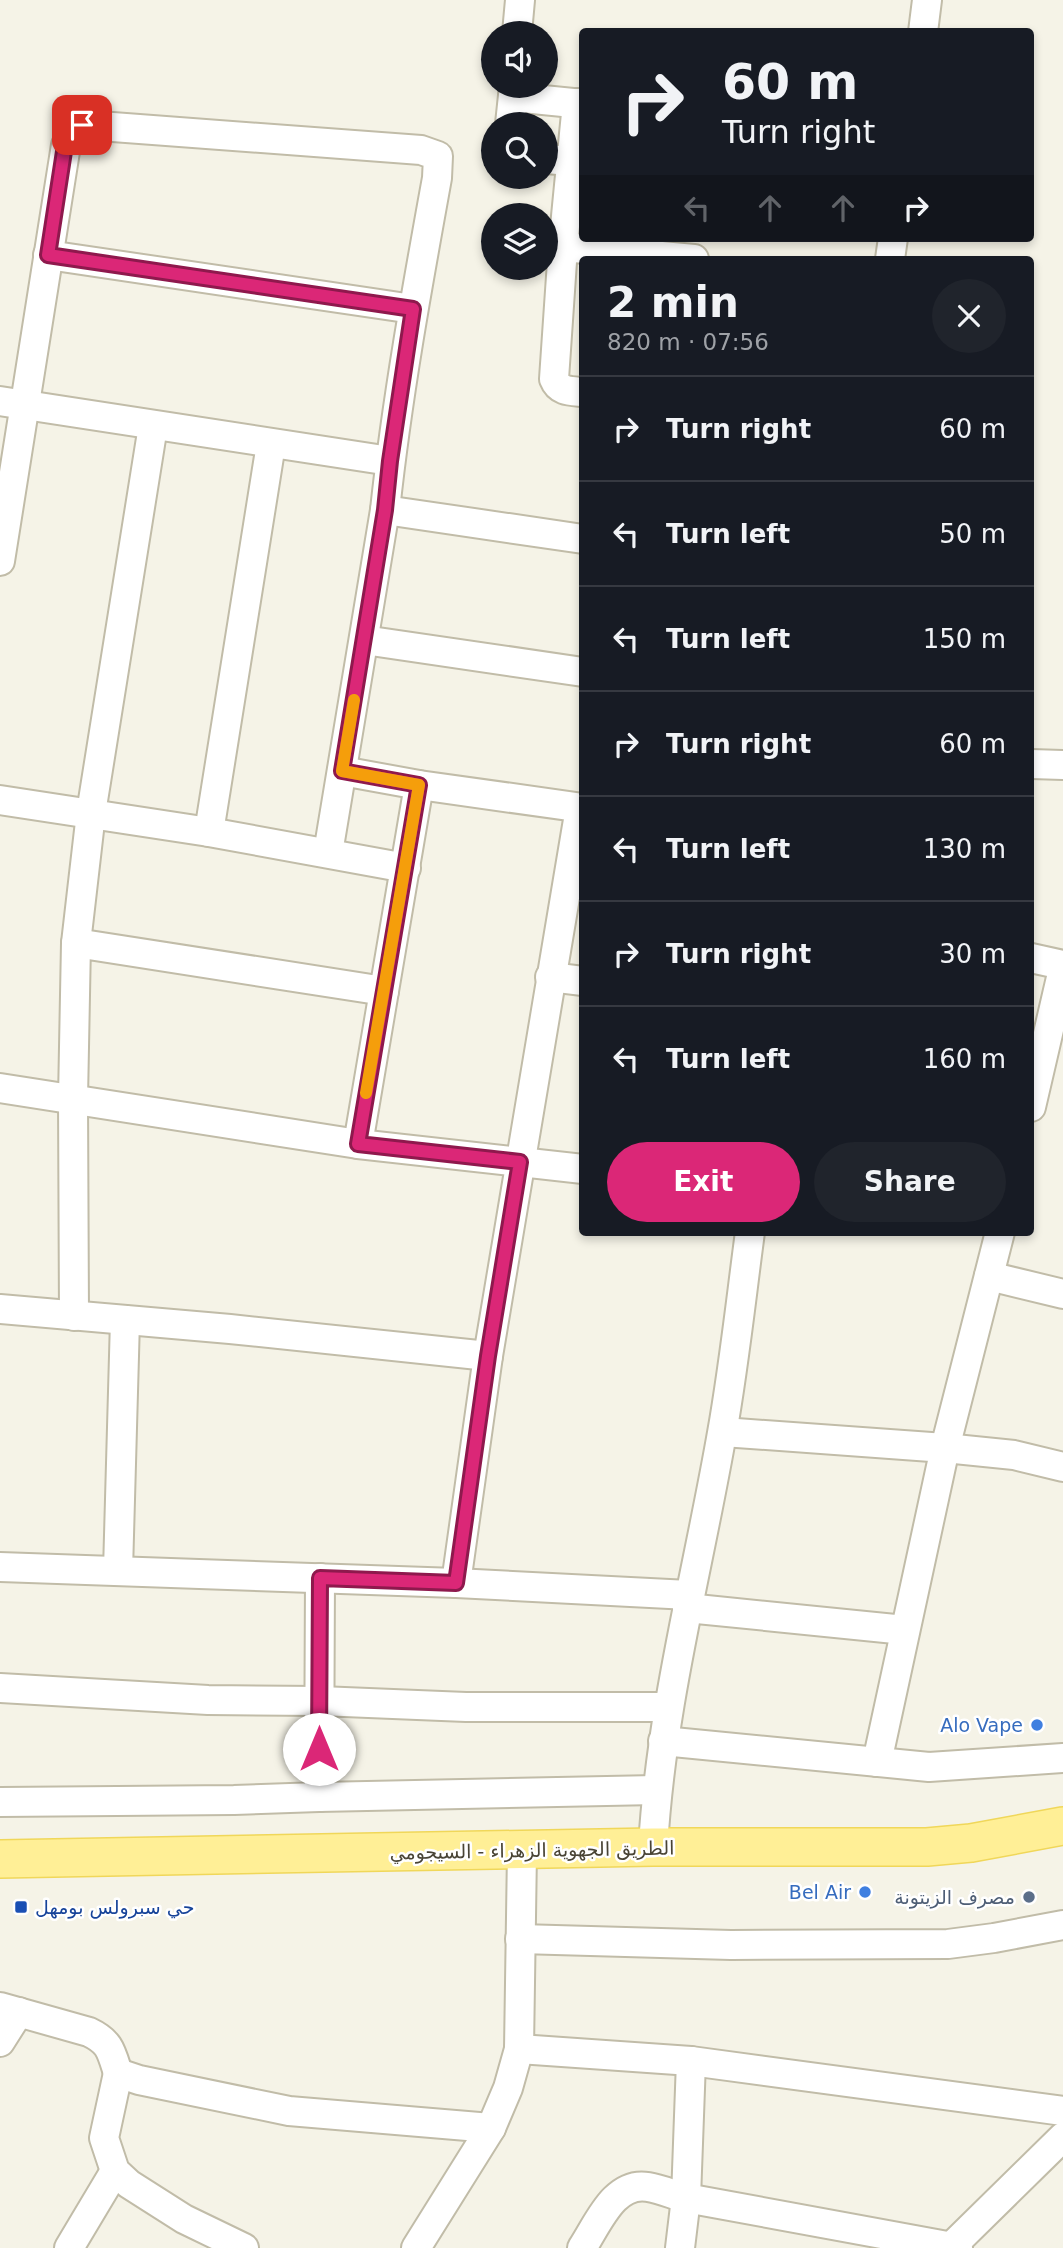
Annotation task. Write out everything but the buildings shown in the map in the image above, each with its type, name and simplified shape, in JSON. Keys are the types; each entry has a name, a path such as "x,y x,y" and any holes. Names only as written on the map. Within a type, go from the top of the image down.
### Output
{"main road":[{"name":"الطريق الجهوية الزهراء - السيجومي","path":"0,1859 653,1847 927,1847 971,1843 1063,1826"}],"street":[{"path":"518,21 520,0"},
{"path":"924,28 927,0"},
{"path":"512,102 579,103"},
{"path":"579,106 558,160 563,247 554,379 556,385 564,390 579,392"},
{"path":"0,561 12,403 48,255 65,145 73,131 80,126 290,139 421,150 435,154 439,161 413,309 385,510 328,853"},
{"path":"563,247 662,256"},
{"path":"48,255 413,309"},
{"path":"12,403 390,461"},
{"path":"74,1316 73,1099 76,943 91,813 153,426"},
{"path":"209,832 271,444"},
{"path":"385,510 579,538"},
{"path":"364,640 579,671"},
{"path":"1034,764 1063,765"},
{"path":"342,771 579,808"},
{"path":"358,1144 419,785"},
{"path":"0,800 209,832 406,868"},
{"path":"456,1583 488,1356 550,977 579,819"},
{"path":"76,943 384,991"},
{"path":"1034,959 1063,967 1034,1094"},
{"path":"550,977 579,981"},
{"path":"0,1088 358,1144 579,1169"},
{"path":"653,1847 656,1790 667,1707 723,1432 749,1236"},
{"path":"877,1762 945,1448 999,1236"},
{"path":"989,1276 1063,1294"},
{"path":"0,1309 488,1356"},
{"path":"118,1571 125,1320"},
{"path":"723,1432 1014,1455 1063,1467"},
{"path":"0,1567 456,1583 688,1601 905,1630"},
{"path":"319,1797 320,1578"},
{"path":"0,1688 208,1700 466,1707 667,1707"},
{"path":"663,1741 929,1767 1063,1758"},
{"path":"0,1802 656,1790"},
{"path":"416,2248 491,2128 508,2088 519,2049 522,1851"},
{"path":"520,1939 731,1945 948,1944 995,1938 1063,1924"},
{"path":"0,2042 9,2010 99,2037 106,2042 118,2073 104,2138 115,2171 129,2184 184,2219 244,2248"},
{"path":"519,2049 691,2061 1063,2111"},
{"path":"680,2248 686,2199 691,2061"},
{"path":"118,2073 139,2080 289,2111 491,2128"},
{"path":"582,2248 615,2198 623,2191 646,2186 686,2199 953,2248 1063,2137"},
{"path":"69,2248 115,2171"}],"slow traffic":[{"path":"354,700 342,771 419,785 366,1093"}],"place":[{"name":"Alo Vape","path":"1037,1725"},
{"name":"Bel Air","path":"865,1892"},
{"name":"مصرف الزيتونة","path":"1029,1897"},
{"name":"حي سبرولس بومهل","path":"21,1907"}],"route":[{"path":"82,125 73,131 65,145 48,255 413,309 385,510 342,771 419,785 358,1144 520,1162 488,1356 456,1583 320,1578 319,1749"}]}
